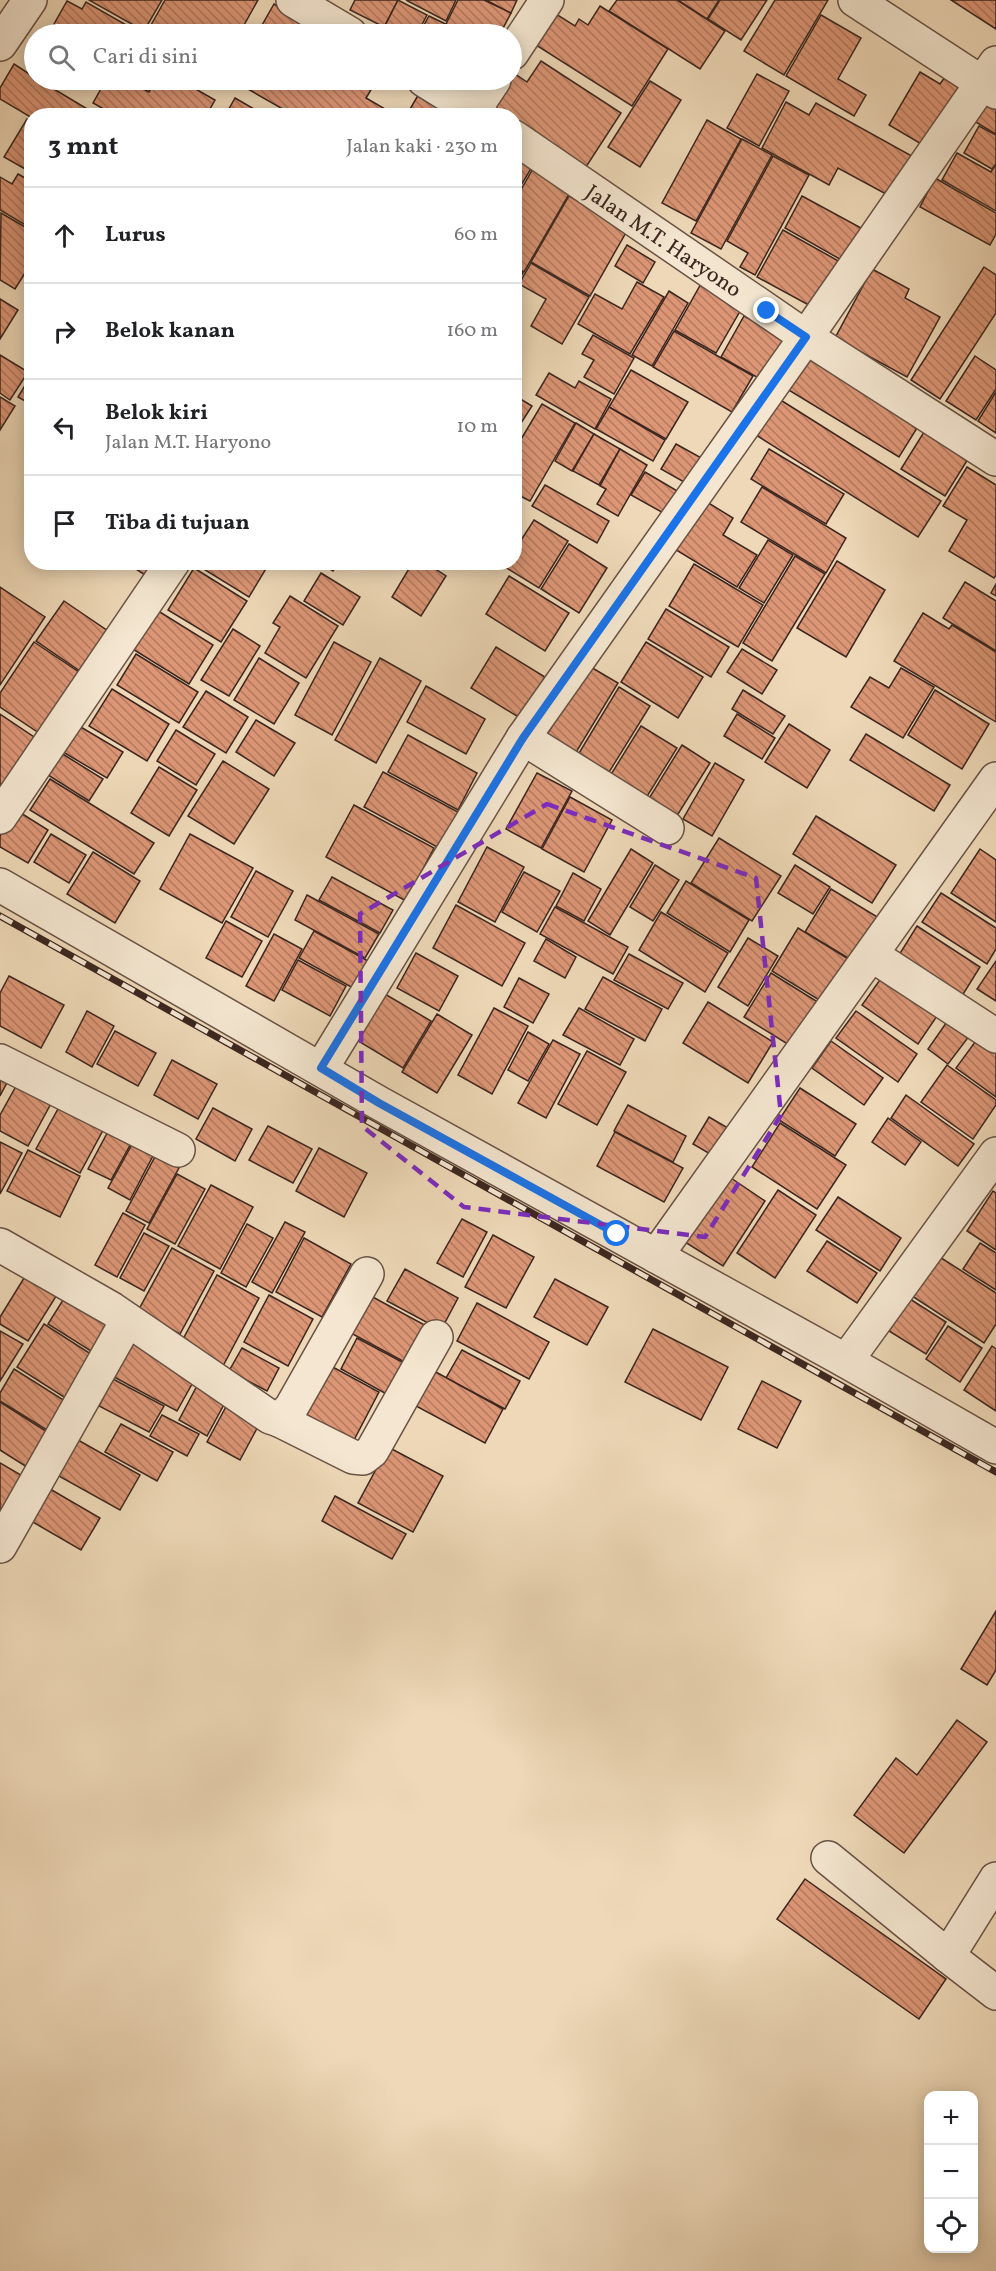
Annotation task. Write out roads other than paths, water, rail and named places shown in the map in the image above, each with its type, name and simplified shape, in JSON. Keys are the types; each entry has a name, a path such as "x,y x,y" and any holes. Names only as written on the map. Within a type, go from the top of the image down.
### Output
{"street":[{"path":"0,44 30,0"},
{"path":"293,0 333,24"},
{"path":"522,37 546,0"},
{"path":"321,1068 523,738 991,79 855,0"},
{"path":"439,90 466,108"},
{"path":"478,108 488,90"},
{"name":"Jalan M.T. Haryono","path":"522,142 806,337 996,459"},
{"path":"0,817 168,570"},
{"path":"523,738 667,828"},
{"path":"656,1256 996,779"},
{"path":"0,885 379,1103 846,1361 996,1447"},
{"path":"872,955 996,1036"},
{"path":"0,1061 178,1150"},
{"path":"846,1361 996,1154"},
{"path":"0,1245 112,1309 270,1417 353,1457 363,1458 372,1451 436,1337"},
{"path":"279,1420 291,1408 367,1274"},
{"path":"0,1546 127,1321"},
{"path":"828,1858 996,1993"},
{"path":"948,1956 996,1879"}],"railway":[{"path":"0,916 996,1472"}]}
